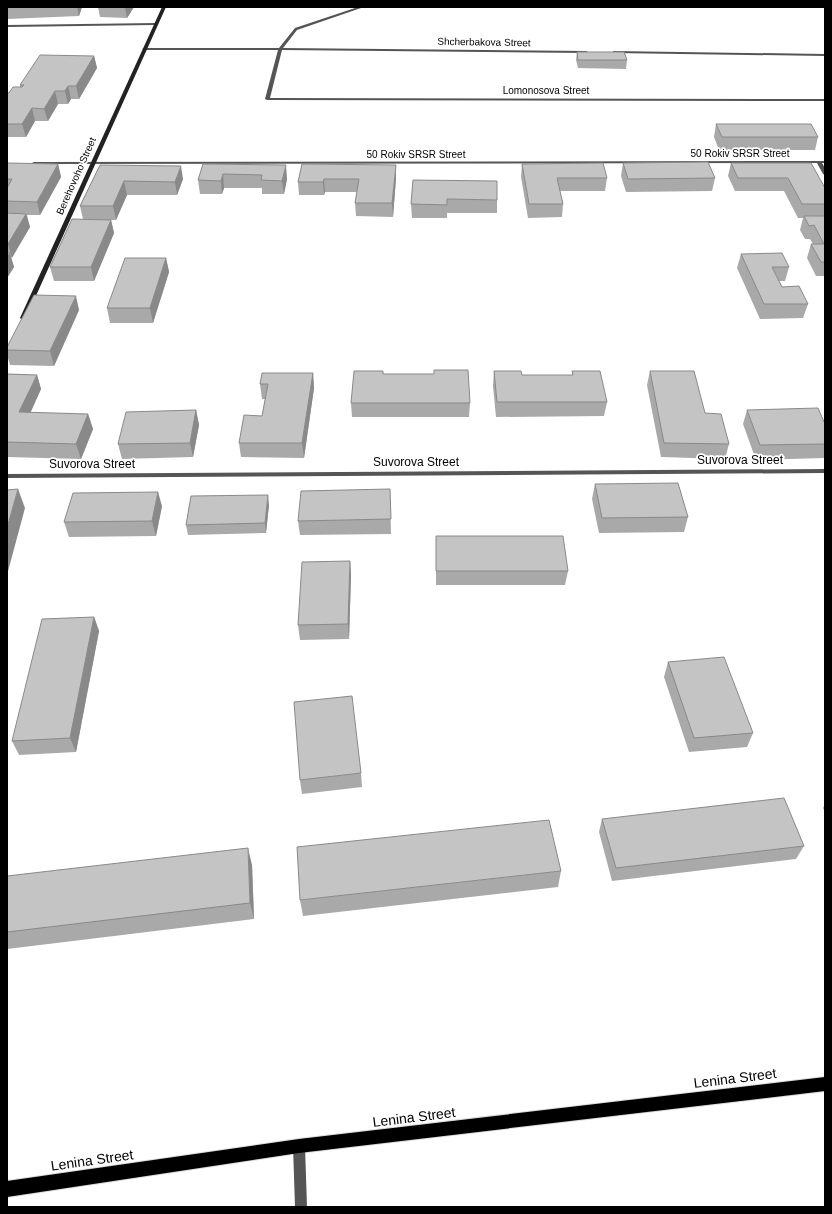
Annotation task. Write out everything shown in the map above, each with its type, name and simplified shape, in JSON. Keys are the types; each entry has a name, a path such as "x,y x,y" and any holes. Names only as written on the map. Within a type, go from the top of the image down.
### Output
{"main road":[{"name":"Lenina Street","path":"7,1189 299,1146 825,1084"}],"street":[{"name":"Berehovoho Street","path":"20,325 92,163 164,7"},
{"path":"280,49 296,29 362,7"},
{"path":"7,26 155,24"},
{"name":"Shcherbakova Street","path":"144,49 588,52"},
{"name":"Lomonosova Street","path":"280,49 267,98 825,100"},
{"path":"612,52 825,55"},
{"path":"819,162 825,173"},
{"name":"50 Rokiv SRSR Street","path":"29,163 825,162"},
{"name":"Suvorova Street","path":"7,476 825,471"},
{"path":"299,1146 301,1207"}],"building":[{"path":"577,52 624,52 627,60 578,60"},
{"path":"40,55 94,56 76,86 68,86 65,91 55,91 44,109 32,108 22,124 7,124 7,93 9,93 13,87 22,87 24,85 20,85"},
{"path":"716,124 811,124 818,137 722,137"},
{"path":"708,162 715,178 628,179 623,163"},
{"path":"7,163 58,164 37,202 7,201 7,188 12,179 7,179"},
{"path":"603,163 607,178 557,178 563,204 529,204 522,164"},
{"path":"731,163 811,163 825,188 825,204 802,204 788,178 738,178"},
{"path":"203,164 286,165 282,181 261,180 262,175 223,174 221,181 198,180"},
{"path":"302,164 396,165 392,203 355,203 359,179 324,179 323,182 298,182"},
{"path":"100,165 181,166 175,182 124,181 113,206 80,206"},
{"path":"413,180 497,181 497,200 447,199 447,205 411,204"},
{"path":"7,213 26,214 8,244 7,244"},
{"path":"804,216 825,216 825,262 821,262 811,244 824,244 814,225 809,226"},
{"path":"72,219 111,220 91,267 50,267"},
{"path":"782,253 789,267 772,267 782,287 799,286 808,304 764,304 741,254"},
{"path":"125,258 166,258 150,308 107,308"},
{"path":"34,295 76,296 50,351 7,350 7,347"},
{"path":"434,370 468,370 470,403 351,403 354,371 383,371 383,374 434,374"},
{"path":"494,371 521,371 522,375 573,375 572,371 600,371 607,402 497,402"},
{"path":"650,371 694,371 705,413 721,414 729,444 664,443"},
{"path":"262,373 313,373 302,443 239,443 244,415 262,416 268,384 260,384"},
{"path":"7,374 37,375 19,412 88,414 76,444 7,442"},
{"path":"818,408 825,424 825,444 760,445 747,410"},
{"path":"196,410 190,443 118,444 126,412"},
{"path":"678,483 688,517 602,518 595,484"},
{"path":"18,489 7,528 7,490"},
{"path":"390,489 391,519 298,521 301,491"},
{"path":"158,492 152,521 64,522 73,493"},
{"path":"268,495 265,523 186,525 191,496"},
{"path":"436,536 563,536 568,571 436,571"},
{"path":"350,561 348,624 298,625 302,562"},
{"path":"94,617 70,738 12,741 42,619"},
{"path":"724,657 753,733 694,738 668,662"},
{"path":"352,696 361,773 300,780 294,702"},
{"path":"784,798 804,846 616,868 602,819"},
{"path":"549,820 561,871 300,900 297,847"},
{"path":"248,848 250,903 7,932 7,876"}]}
